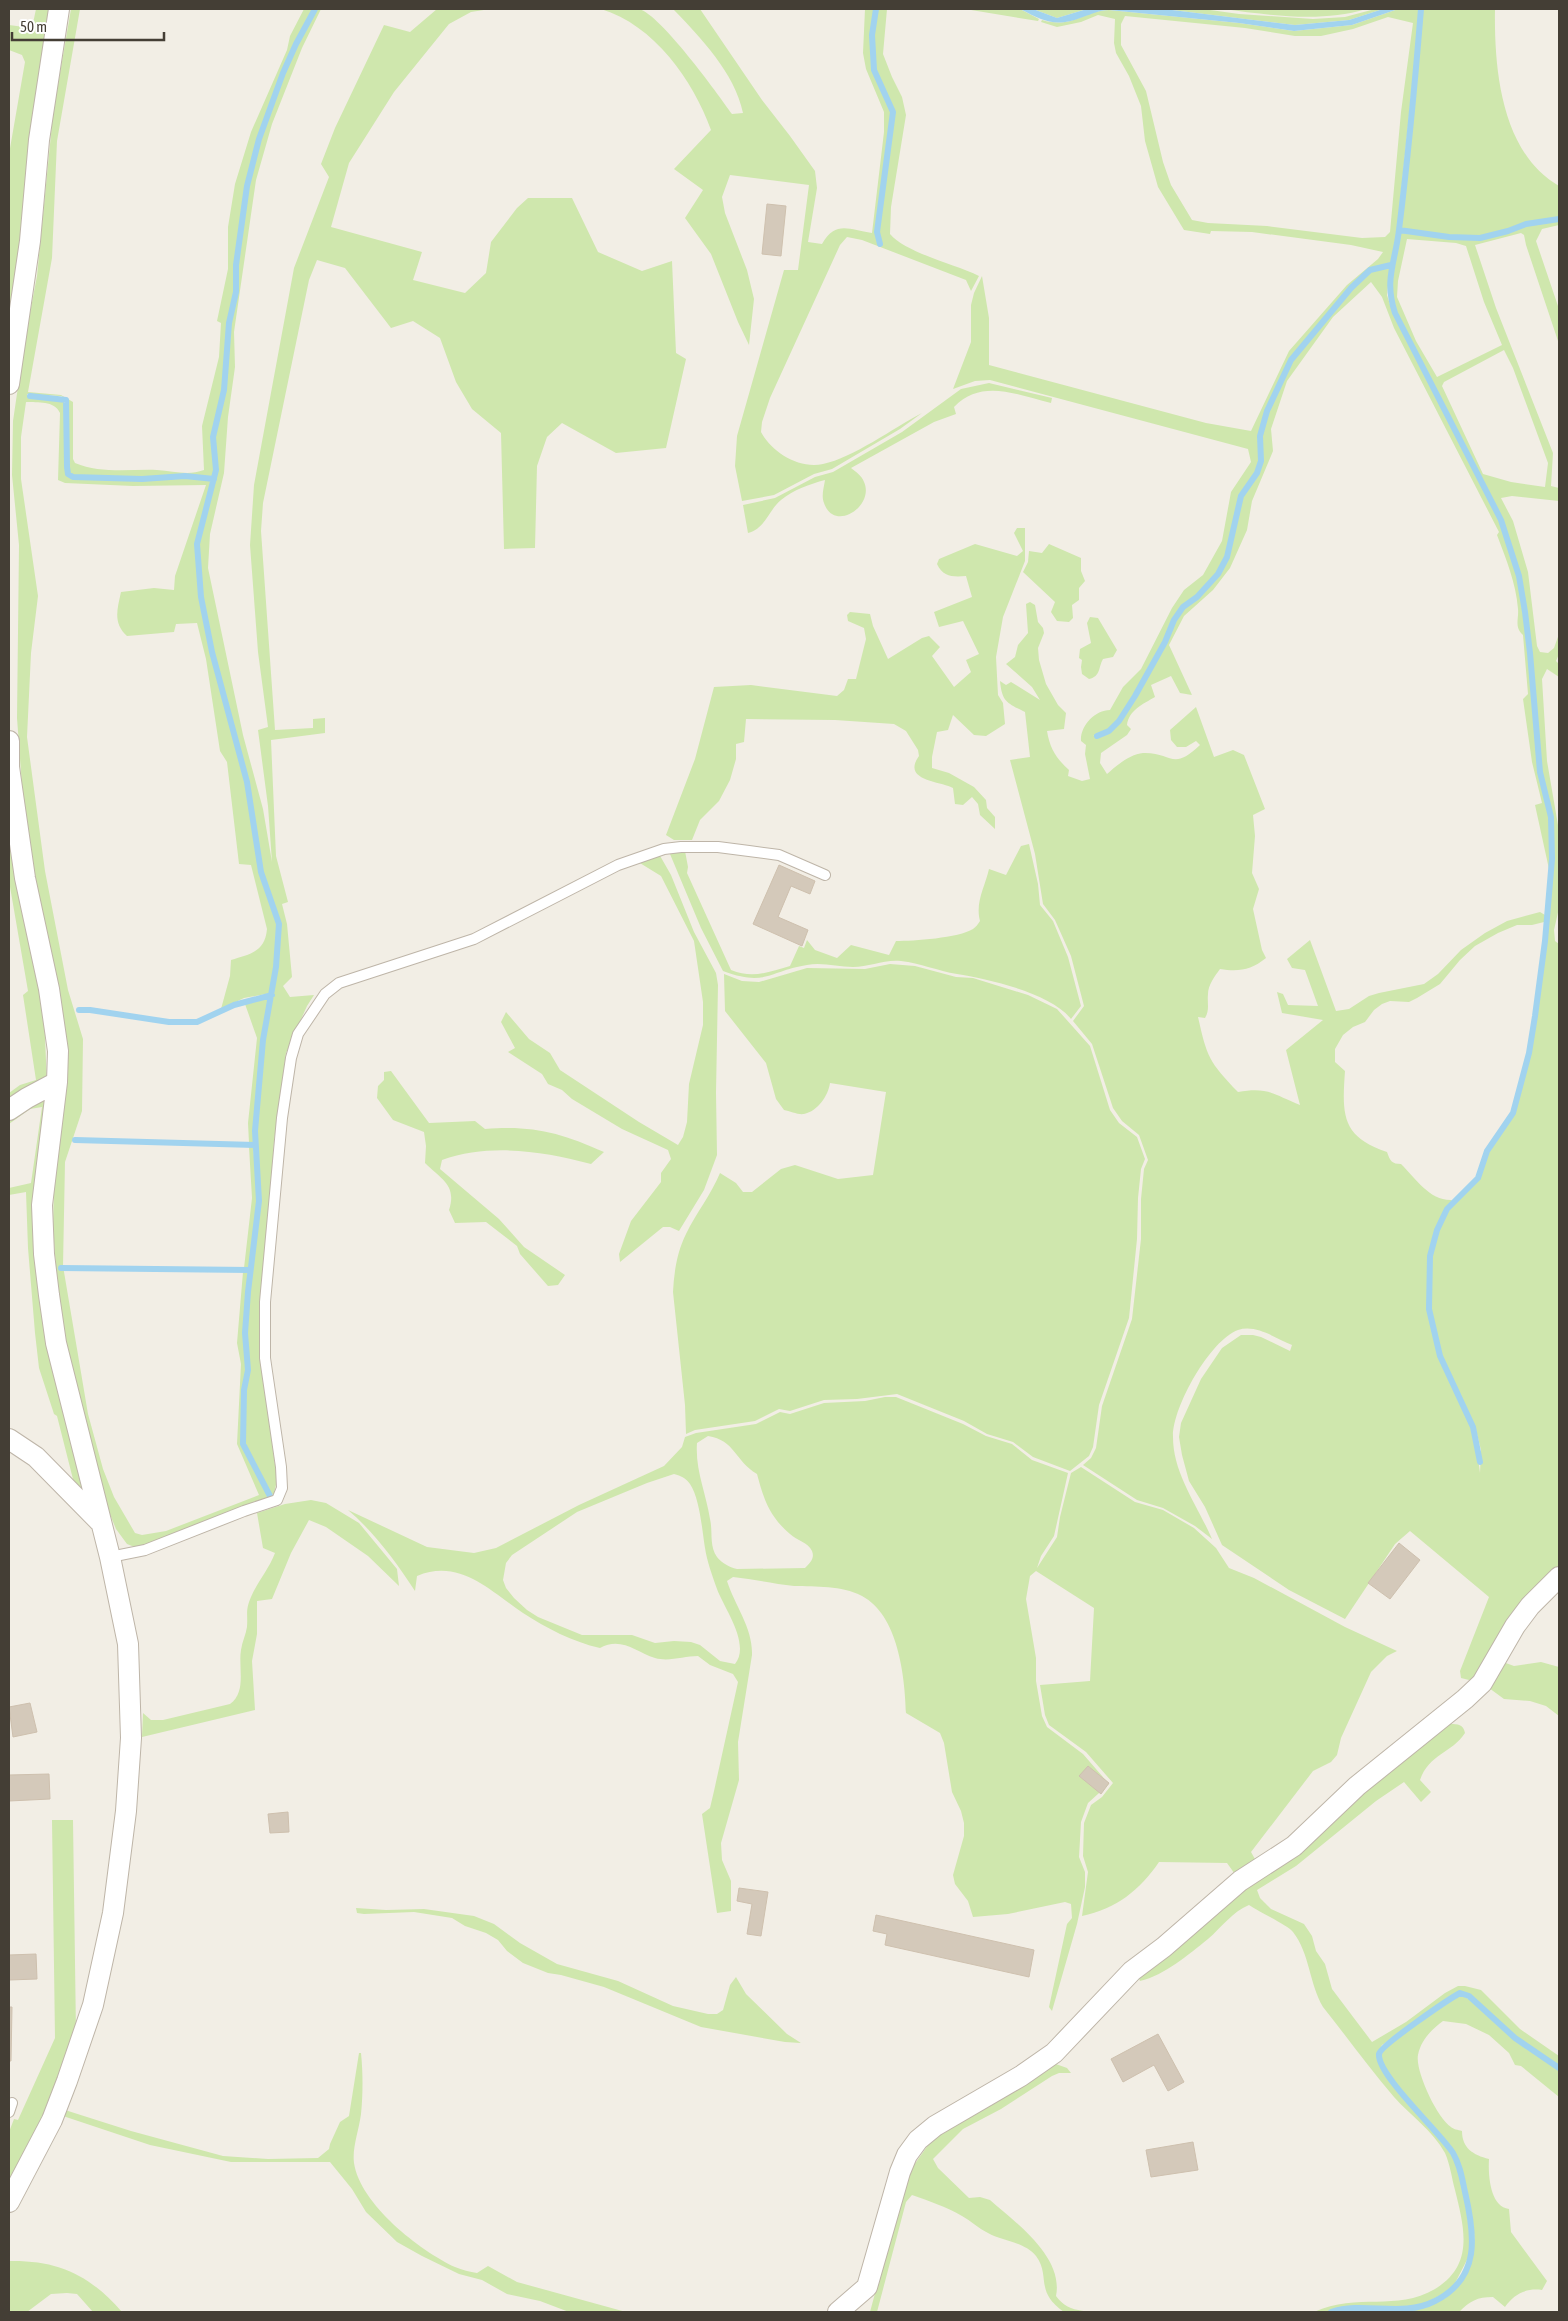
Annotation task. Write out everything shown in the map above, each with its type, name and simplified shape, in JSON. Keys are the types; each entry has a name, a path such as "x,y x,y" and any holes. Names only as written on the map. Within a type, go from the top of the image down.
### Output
{"street":[{"path":"9,384 30,241 39,140 59,9"},
{"path":"9,741 10,767 25,878 49,989 56,1042 57,1082 42,1205 44,1254 56,1343 99,1521 110,1557 118,1607 128,1644 131,1738 126,1811 113,1913 93,2005 67,2082 36,2153 9,2202"},
{"path":"9,1110 57,1082"},
{"path":"9,1438 36,1457 99,1521"},
{"path":"864,2312 867,2287 900,2172 907,2155 918,2140 951,2115 1012,2081 1054,2053 1132,1971 1164,1947 1240,1881 1294,1846 1357,1786 1466,1700 1482,1683 1515,1626 1530,1606 1559,1577"},
{"path":"838,2312 867,2287"}],"lane":[{"path":"110,1557 145,1550 244,1510 277,1500 282,1488 279,1449 265,1358 265,1302 273,1204 291,1058 298,1034 325,994 339,983 474,939 618,865 664,850 681,847 718,847 757,852 779,856 825,875"}],"green space":[{"path":"635,8 648,14 674,39 732,114 743,113 739,98 715,56 673,9 700,9 762,100 815,171 817,188 808,242 822,244 832,232 838,229 844,228 872,233 884,132 884,112 866,69 863,53 865,9 875,9 871,34 873,70 892,112 876,232 879,244 881,244 878,232 894,111 875,69 872,35 877,9 887,9 883,54 902,97 906,115 891,207 890,234 907,247 979,276 971,291 966,280 862,240 847,237 840,245 770,398 762,422 761,432 772,446 787,457 804,464 823,464 847,456 922,413 900,429 832,469 814,474 774,495 742,501 735,466 737,436 784,270 798,270 809,185 730,175 722,197 725,213 747,270 754,299 749,345 711,254 685,218 703,190 674,169 711,130 703,111 694,92 682,74 654,41 620,17 601,9"},
{"path":"36,9 52,9 9,330 9,154 25,62 22,55 9,50 9,25 32,28"},
{"path":"71,9 80,9 57,141 52,258 28,392 61,395 73,402 73,459 75,463 105,470 157,470 187,473 204,470 202,426 219,357 221,323 217,321 228,269 228,227 235,184 251,132 287,50 290,36 304,9 313,9 294,43 282,72 257,138 245,186 235,265 234,292 227,323 222,389 212,437 214,456 213,478 185,475 142,477 73,476 69,473 68,466 69,404 67,399 61,396 27,394 27,397 64,401 65,467 66,474 72,479 142,480 185,478 212,481 195,544 200,596 210,652 245,782 260,872 277,924 271,993 244,998 221,1009 230,976 231,960 250,954 260,947 266,937 267,929 251,865 239,864 227,762 220,751 206,659 197,623 176,624 174,632 127,636 120,626 117,616 121,592 154,588 174,590 175,576 206,485 133,486 65,483 58,480 60,413 50,404 26,402 21,437 21,479 38,596 31,653 27,737 45,871 68,990 83,1039 82,1111 65,1162 63,1266 88,1414 103,1469 114,1497 135,1533 142,1535 166,1531 259,1495 237,1444 241,1364 237,1343 243,1272 248,1272 244,1333 247,1370 243,1390 242,1444 269,1497 137,1548 127,1544 116,1529 107,1507 73,1378 59,1308 53,1228 54,1185 67,1058 65,1026 56,993 34,869 22,786 17,718 19,545 12,475 13,421 25,339 37,276 53,114"},
{"path":"316,9 321,9 302,48 272,124 256,180 234,332 235,367 228,417 224,473 210,534 208,568 243,735 263,809 272,862 268,806 258,730 268,727 258,652 250,545 254,485 294,268 329,177 321,164 335,128 384,25 410,32 437,9 490,9 471,12 449,24 394,92 349,163 331,227 422,252 413,280 465,293 486,273 491,242 517,208 528,198 572,198 598,252 642,271 672,261 676,353 686,359 666,448 616,453 562,423 547,437 537,466 535,548 504,549 501,433 472,409 456,382 440,338 413,321 391,328 345,268 317,260 309,280 263,503 261,531 275,730 313,728 313,719 325,718 325,733 271,740 276,856 288,902 282,904 287,924 292,977 283,986 290,997 314,995 307,1006 286,1053 274,1141 261,1358 277,1480 274,1494 271,1495 245,1443 246,1390 250,1370 247,1333 249,1292 261,1201 256,1131 265,1040 278,967 280,924 263,872 248,781 214,652 203,596 198,544 217,470 215,437 225,390 230,323 237,292 238,265 248,186 260,139 278,91 297,45"},
{"path":"965,9 1020,9 1039,19 1038,21"},
{"path":"1033,9 1087,9 1057,18"},
{"path":"1164,9 1203,9 1239,14 1313,19 1345,17 1375,9 1383,9 1349,20 1295,25"},
{"path":"1223,9 1366,9 1331,16 1313,17"},
{"path":"1398,9 1420,9 1396,241 1390,265 1370,268 1350,287 1290,359 1266,411 1259,436 1259,461 1256,472 1240,495 1226,556 1217,573 1196,596 1182,606 1172,619 1167,634 1134,695 1117,720 1108,730 1093,736 1110,733 1120,722 1167,642 1175,621 1184,608 1198,598 1219,575 1229,557 1243,496 1258,474 1262,462 1262,437 1268,412 1293,361 1352,289 1372,271 1390,267 1387,295 1393,314 1500,521 1517,576 1529,654 1539,772 1549,817 1549,869 1535,805 1542,803 1532,762 1523,699 1528,694 1523,635 1518,626 1515,590 1497,535 1499,532 1394,328 1382,297 1371,282 1333,317 1287,381 1271,429 1273,451 1252,501 1247,530 1230,568 1213,590 1184,616 1169,645 1192,695 1180,693 1171,676 1151,685 1155,697 1134,711 1127,725 1131,729 1127,735 1101,753 1100,763 1107,774 1124,761 1138,754 1153,753 1172,759 1183,758 1200,745 1196,741 1186,747 1177,747 1171,740 1170,730 1196,707 1214,757 1233,750 1244,755 1265,809 1253,815 1255,836 1252,873 1259,889 1253,909 1262,950 1266,958 1244,969 1220,969 1209,987 1207,1015 1205,1018 1198,1017 1210,1058 1238,1092 1257,1090 1270,1092 1300,1105 1286,1050 1323,1020 1282,1013 1277,992 1283,994 1288,1005 1318,1006 1305,970 1292,968 1287,959 1310,940 1336,1011 1349,1009 1369,996 1424,984 1438,974 1461,950 1485,933 1507,921 1540,912 1545,915 1544,922 1532,925 1517,925 1475,946 1460,960 1440,984 1417,998 1409,1002 1390,1001 1382,1004 1374,1010 1365,1022 1353,1027 1343,1035 1335,1049 1335,1062 1345,1071 1345,1112 1353,1131 1372,1146 1387,1152 1392,1161 1401,1164 1430,1193 1437,1197 1452,1200 1440,1219 1431,1243 1428,1271 1428,1309 1439,1356 1472,1427 1480,1473 1481,1450 1475,1426 1442,1355 1431,1308 1432,1256 1439,1231 1448,1210 1479,1179 1488,1152 1514,1113 1530,1053 1546,941 1554,859 1552,817 1542,772 1532,653 1526,612 1520,576 1503,519 1396,312 1392,281 1400,232 1448,239 1480,239 1509,233 1526,226 1559,220 1559,225 1542,229 1536,241 1559,309 1559,344 1524,235 1521,233 1475,245 1496,308 1553,453 1551,486 1559,488 1559,501 1512,496 1501,498 1513,521 1528,572 1537,646 1540,652 1548,653 1554,648 1559,634 1559,654 1556,661 1559,664 1559,677 1547,669 1542,679 1547,761 1559,831 1559,908 1554,930 1555,941 1559,944 1559,1571 1473,1679 1469,1680 1461,1678 1460,1671 1489,1597 1410,1531 1395,1544 1345,1619 1289,1590 1222,1545 1205,1507 1189,1481 1179,1437 1181,1423 1201,1379 1222,1348 1241,1335 1261,1337 1290,1351 1292,1345 1252,1329 1238,1330 1227,1336 1216,1347 1195,1376 1179,1409 1174,1424 1173,1437 1177,1464 1187,1490 1212,1539 1195,1526 1163,1508 1137,1500 1083,1465 1091,1458 1096,1448 1102,1406 1132,1319 1141,1239 1141,1199 1144,1169 1148,1160 1139,1135 1122,1121 1113,1108 1092,1044 1073,1021 1084,1006 1071,956 1055,920 1043,904 1035,854 1010,760 1030,757 1025,712 1006,701 1002,693 1000,681 1006,685 1011,682 1040,700 1032,687 1006,664 1015,657 1018,645 1028,633 1026,604 1030,602 1035,605 1038,622 1043,628 1044,633 1038,648 1039,660 1046,684 1058,705 1066,713 1064,729 1047,731 1050,743 1057,757 1069,770 1068,776 1082,781 1090,779 1085,754 1086,745 1081,741 1083,730 1094,716 1110,710 1123,687 1141,669 1172,608 1184,590 1203,575 1222,541 1231,492 1251,462 1248,449 990,380 975,381 953,389 971,342 971,305 982,276 989,318 989,365 1206,423 1251,431 1289,351 1347,285 1378,259 1383,252 1351,245 1252,232 1211,231 1210,234 1184,230 1158,187 1145,141 1141,106 1129,76 1116,53 1114,43 1115,19 1098,15 1081,22 1057,27 1041,22 1042,20 1053,22 1070,21 1092,13 1109,10 1239,23 1294,31 1352,25","holes":["1125,16 1245,28 1295,36 1321,36 1353,29 1388,17 1413,23 1401,112 1390,232 1385,237 1362,238 1267,226 1208,223 1192,220 1171,185 1163,162 1146,91 1121,45 1121,24","1407,239 1456,243 1466,246 1484,302 1502,345 1437,377 1416,341 1397,297 1398,281","1504,350 1513,368 1548,463 1545,487 1511,482 1483,474 1442,386 1444,382"]},
{"path":"1423,9 1495,9 1496,57 1505,107 1513,131 1524,153 1540,171 1559,186 1559,218 1525,223 1508,230 1479,236 1449,236 1400,229"},
{"path":"989,383 1052,398 1051,403 1000,391 976,393 965,398 954,407 956,414 934,422 851,468 862,478 866,491 864,500 852,513 836,516 829,512 823,497 825,480 813,483 786,496 777,504 758,528 748,533 743,505 775,498 815,477 833,472 902,432 961,389"},
{"path":"1017,528 1025,528 1025,561 1003,617 996,657 998,695 1003,703 1005,724 986,736 974,735 953,715 948,730 937,732 932,757 932,768 949,773 974,787 986,800 987,808 995,817 995,829 980,815 978,804 972,797 963,805 955,804 953,788 925,779 915,771 915,764 919,756 918,750 906,731 894,724 835,720 746,719 744,742 736,744 736,759 730,780 719,801 700,820 692,840 674,840 666,835 695,759 714,687 751,685 837,696 844,690 848,679 856,679 866,639 864,628 848,621 847,615 850,612 870,614 873,626 888,659 922,638 929,636 940,647 932,656 954,687 971,672 966,660 979,654 963,621 939,627 934,612 972,597 966,576 945,574 937,564 939,559 975,544 1017,556 1023,551 1014,533"},
{"path":"1049,544 1081,558 1081,571 1085,581 1079,588 1079,600 1072,605 1073,618 1069,622 1057,621 1051,612 1055,602 1023,572 1028,562 1029,551 1042,553"},
{"path":"1090,617 1098,618 1117,650 1113,657 1103,659 1096,676 1089,679 1082,674 1082,660 1079,658 1080,649 1091,643 1087,623"},
{"path":"9,814 17,881 44,1015 47,1083 9,1104 9,1093 20,1085 36,1080 23,995 28,991 9,881"},
{"path":"1029,844 1038,884 1040,905 1053,921 1068,957 1081,1006 1071,1019 1062,1010 1049,1002 1018,989 985,979 901,961 853,967 813,964 758,978 737,976 723,971 701,928 670,854 685,851 688,867 687,873 731,970 739,973 754,974 790,966 799,946 804,948 807,940 815,950 837,958 851,945 889,955 896,941 947,937 973,929 980,921 980,901 989,869 1006,875 1021,846"},
{"path":"659,854 671,875 694,932 716,973 718,985 717,1155 704,1190 679,1231 670,1227 663,1227 620,1262 619,1254 631,1221 661,1182 661,1173 671,1159 668,1150 622,1129 572,1099 562,1090 548,1084 542,1074 508,1052 515,1048 501,1022 506,1012 529,1039 550,1053 560,1070 639,1122 678,1145 683,1137 687,1122 689,1084 703,1025 703,1002 694,941 661,876 635,860"},
{"path":"890,964 915,966 956,977 973,978 1028,995 1057,1009 1090,1046 1110,1110 1119,1123 1137,1137 1145,1159 1141,1169 1138,1198 1137,1239 1129,1318 1099,1405 1093,1447 1089,1456 1070,1471 1033,1457 1013,1442 987,1434 964,1421 897,1394 857,1399 824,1400 790,1411 779,1409 755,1421 695,1430 686,1434 685,1405 673,1292 674,1277 683,1241 720,1173 736,1183 743,1192 752,1192 781,1169 795,1165 838,1179 873,1175 886,1092 830,1083 825,1098 814,1110 802,1114 784,1110 776,1099 766,1063 725,1011 724,974 742,981 759,982 807,968 865,969"},
{"path":"270,998 262,1040 254,1143 249,1143 248,1123 257,1038 245,1004"},
{"path":"391,1071 429,1123 475,1121 485,1129 518,1128 546,1132 560,1135 604,1152 591,1164 535,1153 498,1150 460,1155 442,1160 440,1169 499,1219 524,1247 565,1275 558,1285 548,1286 520,1254 517,1246 486,1222 455,1223 449,1210 451,1194 449,1189 442,1179 425,1163 426,1146 424,1132 393,1120 377,1098 378,1086 384,1080 384,1072"},
{"path":"47,1097 49,1351 87,1504 77,1495 57,1416 54,1414 39,1368 28,1248 26,1192 9,1195 9,1188 31,1183 42,1107 30,1109 9,1124 9,1119"},
{"path":"253,1146 258,1201 249,1267 244,1268 252,1198 249,1147"},
{"path":"896,1397 963,1424 986,1436 1012,1444 1032,1460 1068,1473 1054,1536 1041,1556 1037,1568 1057,1537 1071,1473 1081,1467 1135,1502 1163,1510 1194,1528 1216,1548 1229,1568 1254,1578 1345,1627 1397,1651 1387,1656 1371,1672 1341,1738 1337,1755 1331,1762 1313,1771 1251,1852 1256,1861 1237,1877 1227,1863 1159,1862 1144,1881 1126,1897 1106,1909 1082,1916 1088,1872 1083,1856 1084,1823 1091,1805 1102,1797 1113,1783 1086,1752 1049,1725 1045,1715 1040,1685 1090,1681 1094,1608 1036,1571 1030,1576 1026,1599 1036,1658 1036,1681 1042,1716 1047,1727 1083,1754 1109,1784 1088,1803 1081,1822 1079,1857 1085,1872 1085,1887 1077,1924 1052,2011 1049,2007 1067,1924 1072,1918 1071,1904 1065,1902 1008,1914 973,1917 968,1901 955,1884 953,1875 964,1836 964,1823 961,1811 952,1792 944,1743 940,1733 906,1713 901,1665 891,1632 884,1617 874,1605 862,1596 854,1592 828,1587 794,1586 733,1577 727,1581 747,1626 752,1645 752,1655 738,1742 739,1780 721,1843 722,1860 731,1881 731,1911 717,1913 702,1814 710,1808 714,1791 738,1682 733,1674 710,1665 698,1656 660,1659 622,1644 608,1645 600,1648 580,1642 541,1624 486,1587 461,1574 447,1571 417,1576 415,1591 384,1548 348,1510 427,1547 474,1553 496,1548 579,1505 664,1466 682,1447 685,1437 696,1433 756,1424 780,1412 790,1414 824,1403","holes":["708,1436 717,1438 730,1446 744,1463 757,1474 765,1500 772,1514 790,1534 808,1546 812,1551 812,1558 805,1568 737,1569 726,1565 717,1557 713,1548 711,1524 699,1472 697,1453 697,1443","674,1474 688,1482 696,1498 710,1568 717,1589 738,1636 740,1647 739,1656 735,1664 720,1661 700,1645 691,1642 655,1643 632,1635 582,1635 538,1617 527,1610 506,1588 503,1580 506,1563 512,1555 577,1512"]},
{"path":"311,1500 326,1503 359,1523 397,1569 399,1586 368,1556 326,1527 309,1520 291,1553 272,1599 257,1601 257,1634 252,1661 255,1710 142,1737 143,1713 151,1720 163,1720 230,1704 235,1699 241,1679 240,1657 247,1627 248,1606 275,1553 263,1548 257,1513 285,1504"},
{"path":"1503,1662 1514,1666 1541,1662 1559,1667 1559,1716 1546,1706 1530,1701 1504,1699 1489,1688"},
{"path":"1450,1724 1460,1725 1465,1733 1460,1740 1429,1764 1424,1771 1420,1780 1431,1792 1421,1802 1404,1782 1376,1801 1296,1866 1257,1890 1260,1898 1271,1909 1304,1924 1312,1936 1316,1951 1325,1964 1332,1989 1372,2042 1406,2022 1445,1993 1458,1986 1465,1986 1481,1990 1520,2029 1559,2056 1559,2066 1516,2037 1470,1995 1460,1992 1439,2004 1418,2021 1382,2045 1378,2053 1380,2065 1397,2089 1439,2135 1458,2166 1470,2226 1472,2242 1470,2254 1452,2289 1420,2306 1344,2307 1328,2312 1314,2312 1346,2303 1391,2301 1420,2296 1435,2289 1448,2279 1456,2269 1461,2257 1463,2231 1450,2167 1445,2153 1428,2130 1400,2104 1323,2007 1318,1998 1299,1941 1290,1929 1280,1922 1249,1905 1237,1912 1208,1939 1167,1969 1140,1981 1137,1974 1379,1777"},
{"path":"52,1820 73,1820 76,2033 69,2064 9,2187 9,2132 14,2119 18,2120 55,2038"},
{"path":"356,1908 386,1910 424,1909 474,1916 494,1924 520,1943 557,1964 618,1981 673,2006 708,2014 717,2014 723,2010 730,1985 736,1977 746,1994 787,2034 801,2043 785,2042 701,2027 604,1987 548,1973 523,1963 507,1951 498,1940 486,1933 465,1926 452,1918 414,1912 364,1914 357,1913"},
{"path":"1460,1995 1475,2003 1514,2039 1559,2070 1559,2097 1521,2066 1515,2065 1509,2053 1489,2035 1466,2024 1443,2021 1427,2036 1421,2045 1418,2055 1420,2072 1428,2094 1445,2122 1453,2128 1462,2131 1466,2146 1473,2153 1489,2159 1490,2181 1494,2197 1503,2207 1509,2209 1511,2232 1547,2281 1542,2290 1531,2290 1516,2295 1505,2307 1493,2297 1474,2300 1459,2312 1336,2312 1344,2310 1396,2311 1429,2306 1444,2299 1456,2288 1466,2272 1473,2251 1474,2232 1467,2191 1457,2158 1446,2141 1392,2078 1382,2062 1384,2047"},
{"path":"359,2053 361,2053 362,2061 362,2099 354,2163 359,2179 379,2210 425,2250 458,2268 477,2273 488,2266 517,2282 626,2312 569,2312 540,2301 507,2294 482,2280 459,2274 422,2256 397,2242 366,2212 352,2189 330,2162 231,2162 150,2145 63,2116 65,2110 131,2131 223,2156 268,2159 318,2158 329,2149 340,2122 349,2116"},
{"path":"1053,2063 1067,2068 1071,2073 1059,2073 1052,2076 1001,2109 963,2129 933,2159 938,2168 969,2198 980,2197 990,2200 1035,2242 1053,2268 1056,2296 1061,2302 1074,2309 1090,2312 1064,2312 1055,2304 1046,2290 1040,2263 1031,2251 988,2233 938,2204 912,2195 906,2202 877,2312 870,2312 907,2175 933,2138"},
{"path":"9,2261 43,2263 72,2272 98,2288 122,2312 93,2312 77,2294 67,2293 51,2294 27,2312 9,2312"}],"water":[{"path":"1020,9 1033,9 1057,18 1087,9 1164,9 1295,25 1349,20 1383,9 1398,9 1352,25 1294,31 1239,23 1109,10 1099,11 1065,22 1050,22"}],"building":[{"path":"767,204 786,206 781,256 762,254"},
{"path":"779,865 815,881 810,894 791,886 778,917 808,930 802,946 753,924"},
{"path":"1399,1543 1420,1560 1390,1599 1368,1583"},
{"path":"30,1703 37,1732 13,1737 9,1707"},
{"path":"1088,1766 1109,1783 1101,1794 1079,1776"},
{"path":"49,1774 50,1799 9,1801 9,1775"},
{"path":"288,1812 289,1832 270,1833 268,1814"},
{"path":"739,1888 768,1892 761,1936 747,1934 752,1904 737,1901"},
{"path":"876,1915 1034,1950 1029,1977 885,1945 887,1934 873,1931"},
{"path":"36,1954 37,1979 9,1980 9,1955"},
{"path":"9,2007 12,2007 11,2061 9,2061"},
{"path":"1158,2034 1184,2082 1168,2091 1154,2065 1123,2082 1111,2059"},
{"path":"1193,2142 1198,2170 1151,2177 1146,2150"}],"waterway":[{"path":"270,1496 243,1444 244,1390 248,1370 245,1333 259,1201 255,1131 263,1040 276,967 279,924 261,872 247,782 212,652 201,597 197,544 216,470 213,437 224,390 229,323 236,292 236,265 247,186 259,139 283,73 315,9"},
{"path":"876,9 872,35 874,70 893,112 877,232 880,244"},
{"path":"1421,9 1399,230 1391,272 1390,291 1395,313 1501,520 1519,576 1530,653 1540,772 1551,817 1552,859 1545,941 1529,1053 1513,1113 1487,1151 1478,1178 1447,1209 1437,1230 1430,1256 1429,1309 1440,1356 1473,1427 1480,1462"},
{"path":"1399,230 1449,237 1480,238 1526,224 1559,219"},
{"path":"1097,736 1109,731 1119,721 1165,642 1174,620 1183,607 1197,597 1218,574 1227,557 1241,496 1257,473 1261,461 1260,436 1267,411 1291,360 1351,288 1370,270 1391,265"},
{"path":"30,396 66,400 67,467 68,474 73,477 142,479 185,476 214,479"},
{"path":"79,1010 169,1022 197,1022 234,1005 272,995"},
{"path":"75,1140 255,1145"},
{"path":"61,1268 250,1270"},
{"path":"1331,2312 1357,2308 1410,2308 1435,2301 1450,2291 1460,2280 1467,2268 1471,2254 1471,2224 1457,2162 1446,2144 1410,2104 1388,2075 1381,2063 1379,2054 1383,2049 1416,2022 1460,1993 1469,1996 1515,2038 1559,2068"}]}
